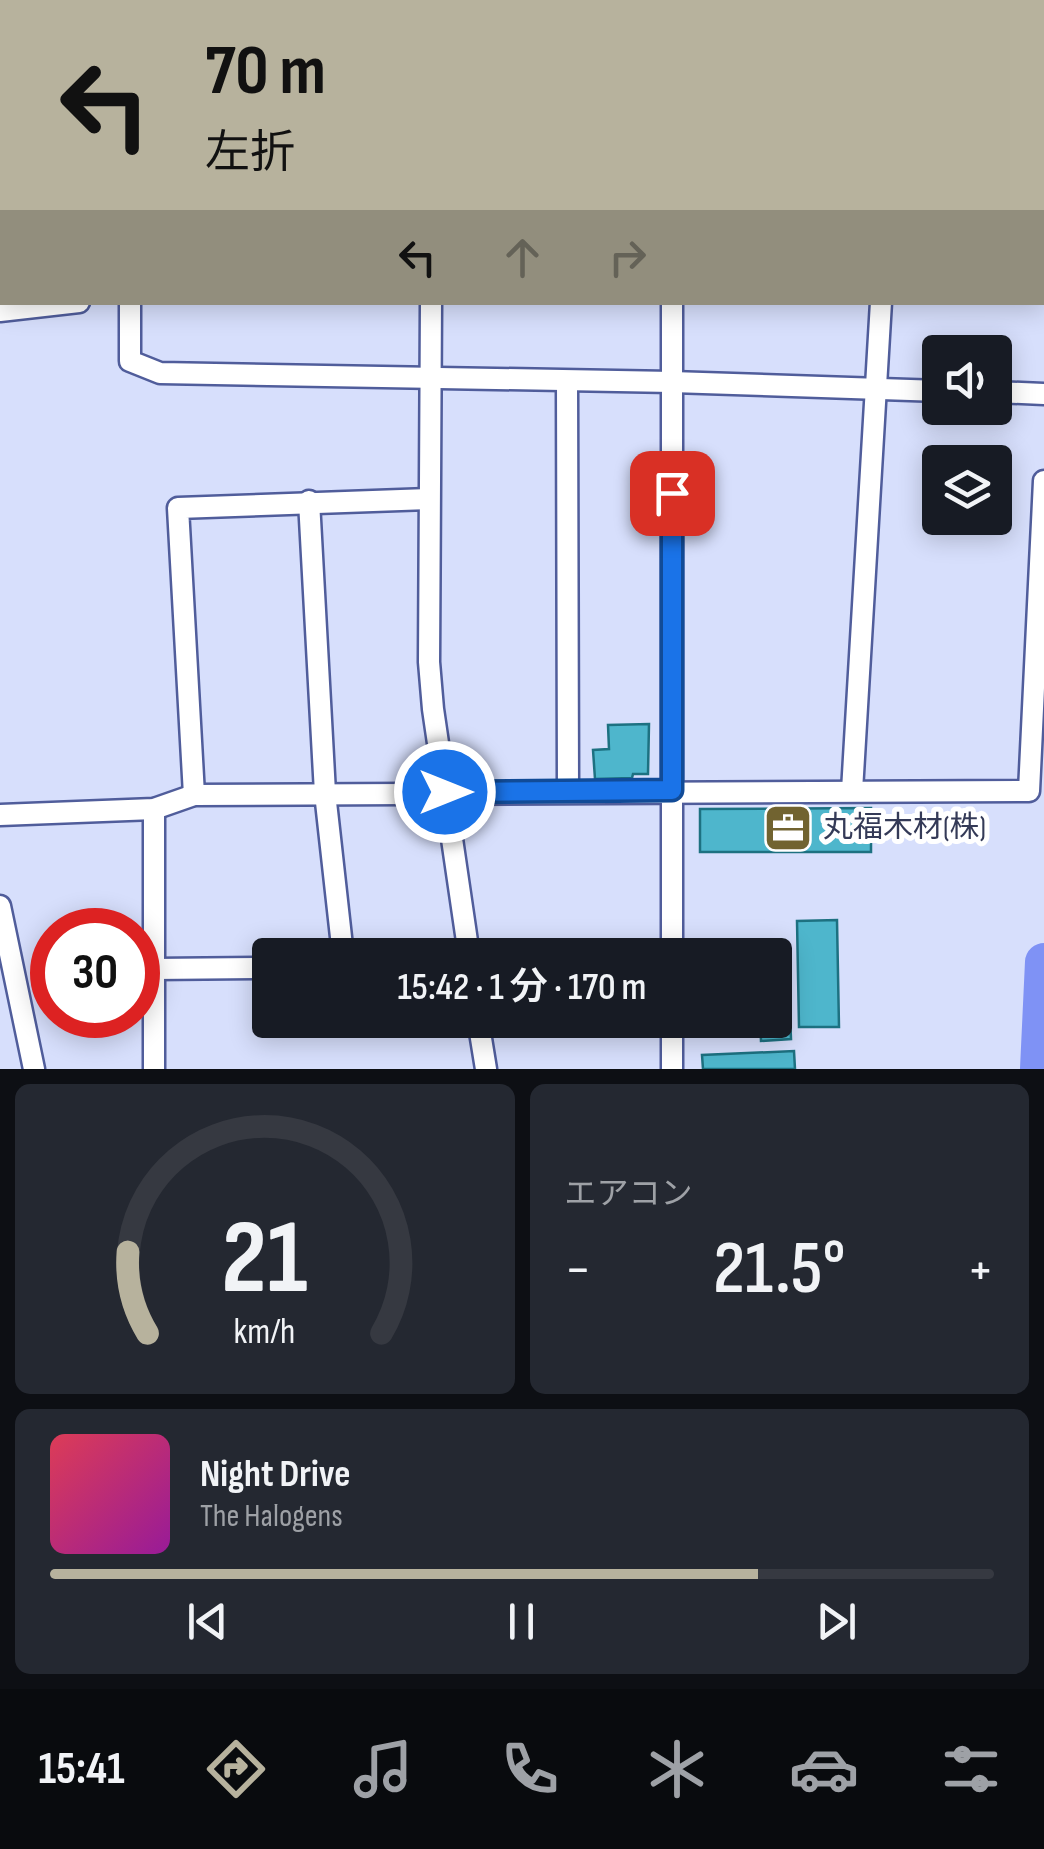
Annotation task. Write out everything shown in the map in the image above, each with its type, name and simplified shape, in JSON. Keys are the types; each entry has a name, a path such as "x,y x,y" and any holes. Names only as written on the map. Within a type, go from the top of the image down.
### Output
{"street":[{"path":"0,311 53,305"},
{"path":"130,305 130,361 160,373 922,390"},
{"path":"431,305 429,662 466,938"},
{"path":"672,305 672,938"},
{"path":"852,791 881,305"},
{"path":"567,381 568,791"},
{"path":"1012,393 1044,394"},
{"path":"0,816 154,810 194,795 1029,791 1044,481"},
{"path":"194,795 178,508 429,500"},
{"path":"309,501 325,792 341,938"},
{"path":"154,810 154,908"},
{"path":"0,906 34,1069"},
{"path":"160,969 252,968"},
{"path":"154,1038 154,1069"},
{"path":"481,1038 486,1069"},
{"path":"672,1038 672,1069"}],"building":[{"path":"649,724 648,774 595,779 593,750 609,749 608,725"},
{"path":"871,808 871,852 700,852 700,809"},
{"path":"837,920 839,1027 799,1027 797,921"},
{"path":"794,1051 795,1069 703,1069 702,1055"}],"waterway":[{"path":"1039,1069 1044,962"}],"place":[{"name":"丸福木材(株)","path":"788,828"}],"route":[{"path":"445,792 672,790 672,493"}]}
